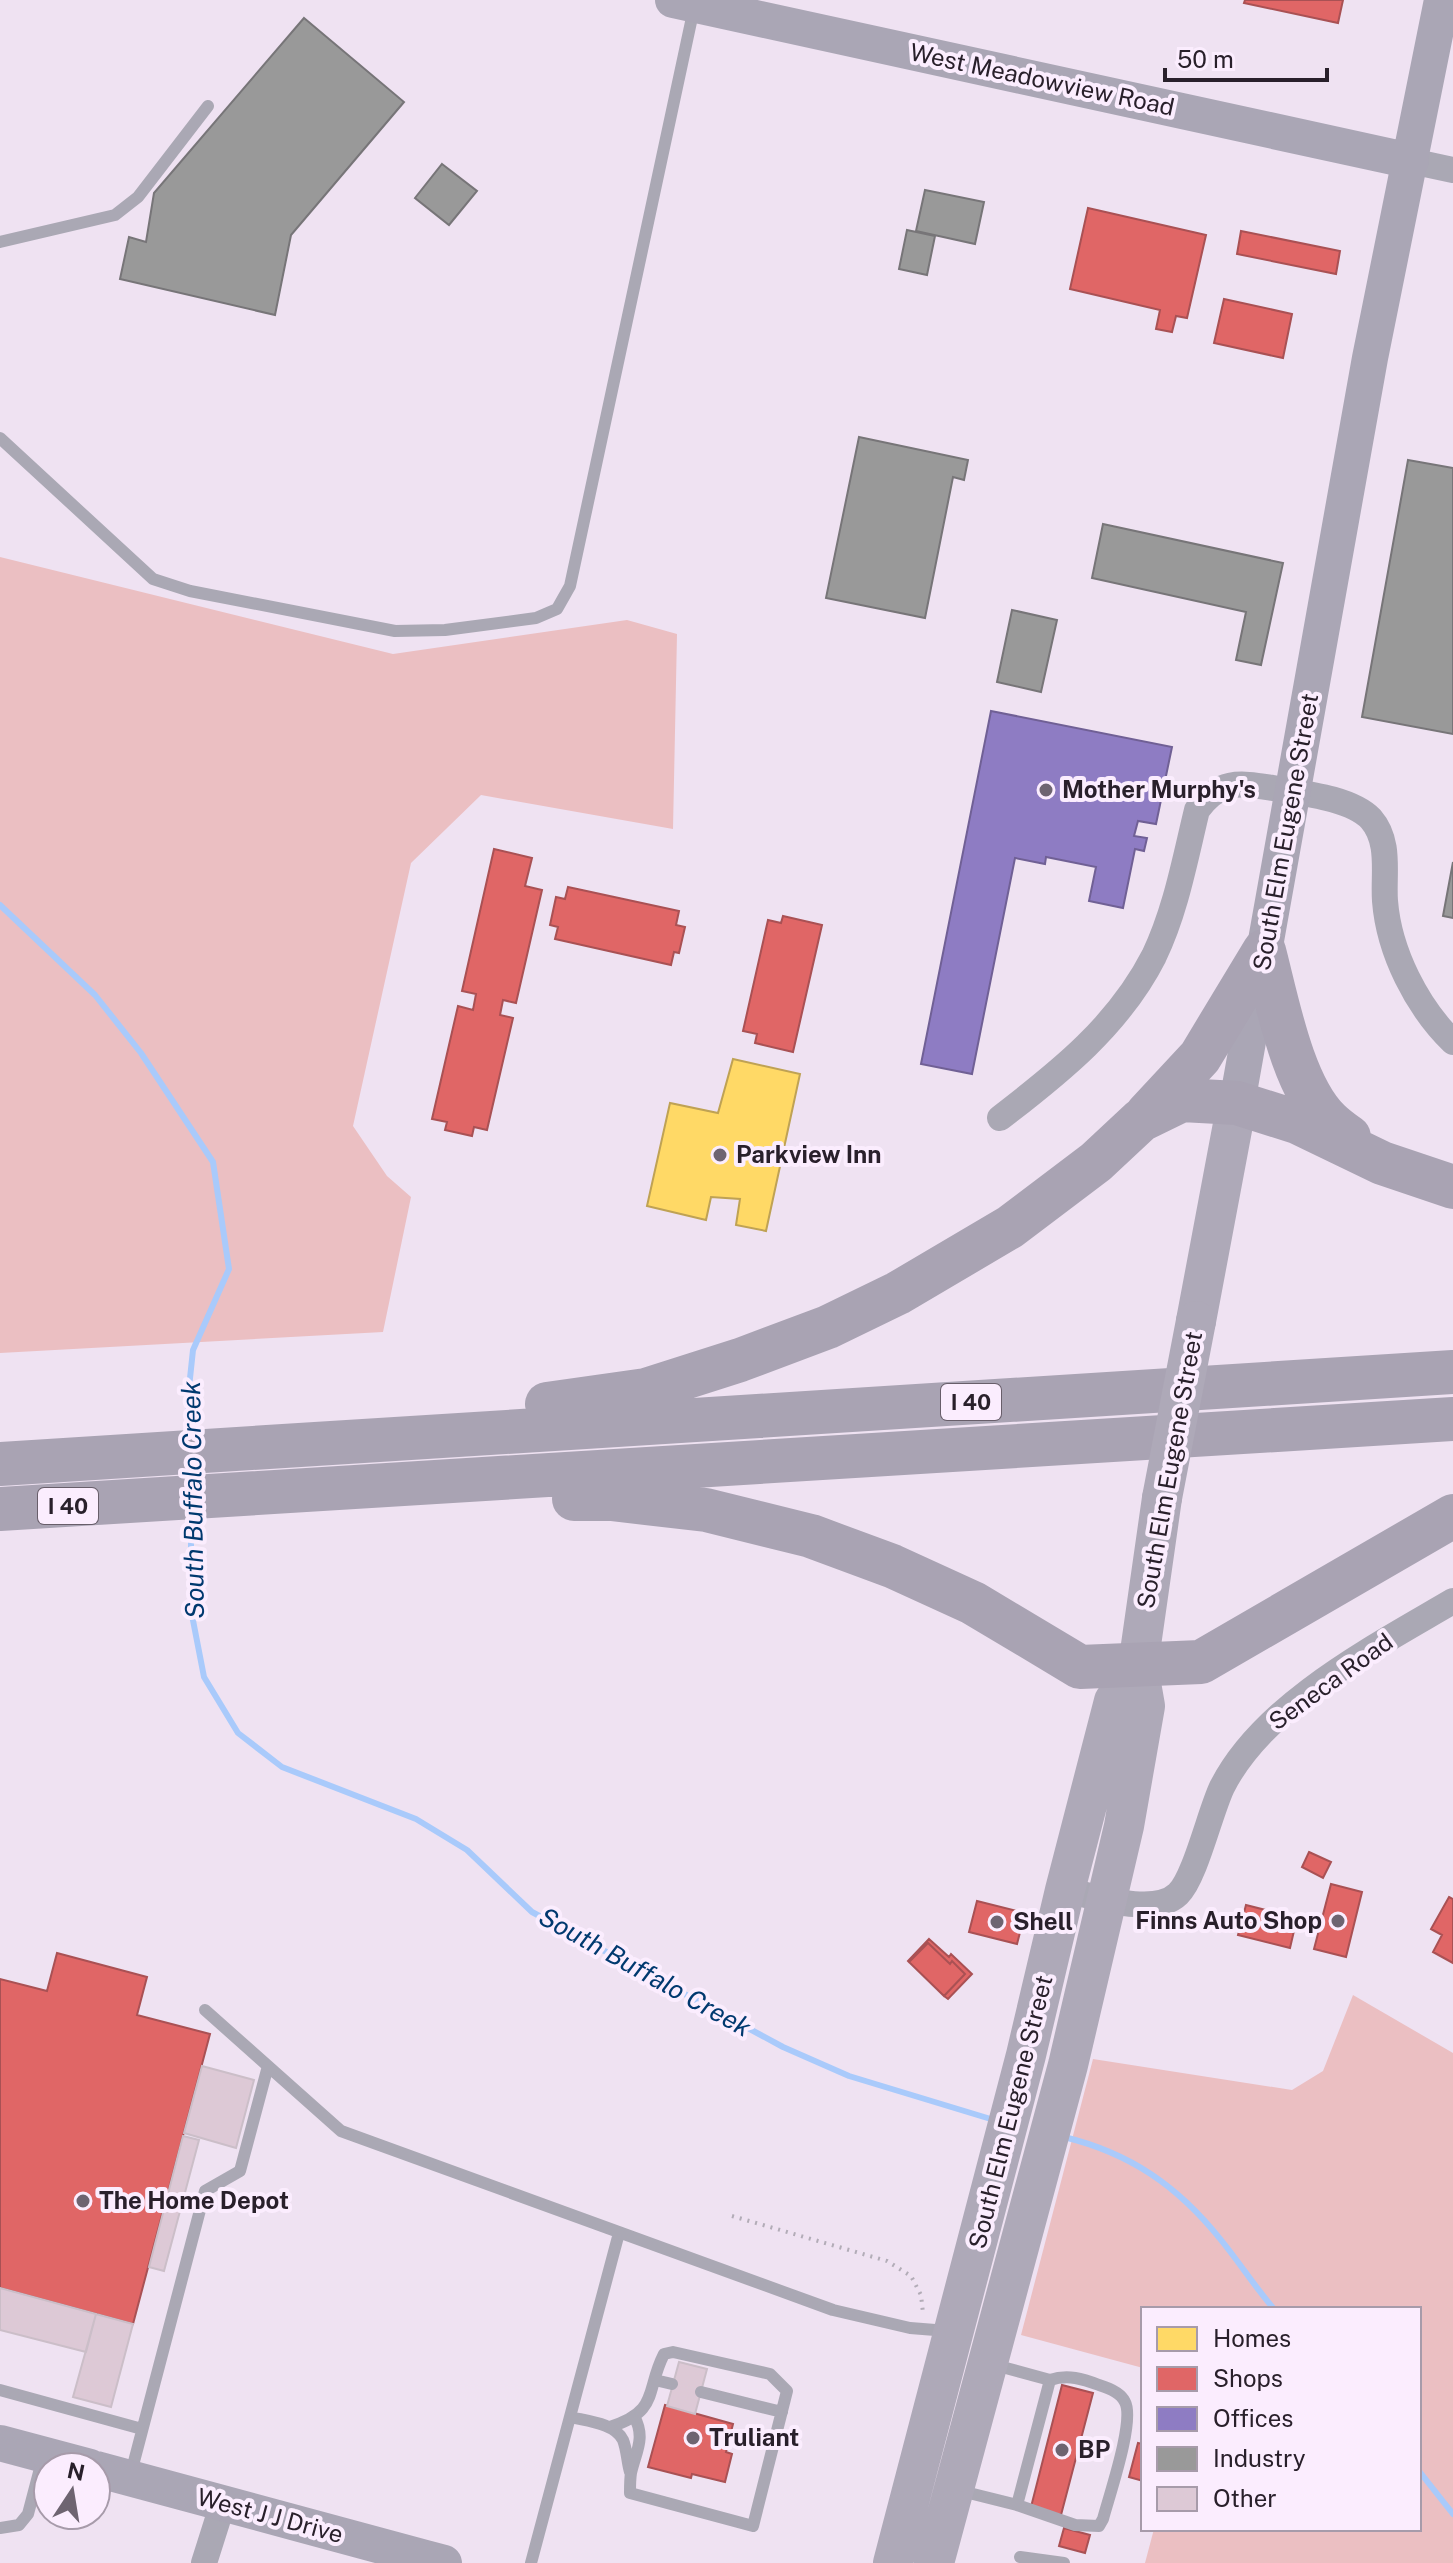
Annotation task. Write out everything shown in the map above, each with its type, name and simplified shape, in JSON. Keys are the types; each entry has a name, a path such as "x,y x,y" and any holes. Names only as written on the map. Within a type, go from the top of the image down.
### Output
{"highway":[{"path":"488,1434 543,1404 646,1390 828,1327 898,1293 1010,1227 1096,1162 1141,1120 1200,1057 1264,951"},
{"path":"1264,951 1294,1063 1305,1086 1327,1120 1382,1163"},
{"path":"1141,1120 1182,1100 1237,1103 1297,1122 1382,1163 1453,1187"},
{"name":"I 40","path":"0,1464 1453,1372"},
{"name":"I 40","path":"0,1509 1453,1419"},
{"path":"491,1479 554,1500 611,1499 660,1503 706,1510 811,1536 892,1566 973,1603 1080,1667 1201,1662 1453,1516"}],"main road":[{"name":"South Elm Eugene Street","path":"934,2563 1038,2183 1124,1826 1145,1706 1138,1666 1162,1498 1237,1103"},
{"name":"South Elm Eugene Street","path":"893,2563 940,2330 996,2172 1114,1701 1138,1666"}],"street":[{"name":"South Elm Eugene Street","path":"1237,1103 1370,358 1442,0"},
{"name":"West Meadowview Road","path":"684,2 1411,161"},
{"path":"1411,161 1453,170"},
{"path":"1000,1118 1060,1072 1106,1027 1134,990 1155,954 1175,901 1197,810 1204,799 1228,785 1245,784 1348,804 1370,819 1384,841 1385,904 1394,943 1415,994 1453,1042"},
{"name":"Seneca Road","path":"1065,1890 1153,1905 1178,1894 1192,1868 1222,1787 1255,1738 1276,1717 1313,1689 1453,1601"},
{"path":"0,2443 32,2452"},
{"name":"West J J Drive","path":"113,2473 444,2563"},
{"path":"204,2563 223,2503"}],"lane":[{"path":"0,438 153,579 190,591 395,631 445,630 536,618 557,609 570,586 623,342 684,2"},
{"path":"0,242 115,215 138,197 208,106"},
{"path":"205,2010 341,2131 833,2310 877,2322 940,2330"},
{"path":"113,2473 142,2429 205,2191 240,2171 268,2066"},
{"path":"531,2563 619,2233"},
{"path":"610,2427 644,2410 664,2354 673,2352 770,2374 787,2391 753,2526 630,2493 631,2474 641,2442 634,2416"},
{"path":"954,2489 1017,2505 1075,2525 1099,2526 1129,2422 1127,2405 1109,2388 1076,2377 1050,2380 987,2362"},
{"path":"655,2380 672,2384"},
{"path":"1017,2505 1050,2380"},
{"path":"0,2390 142,2429"},
{"path":"701,2392 782,2412"},
{"path":"570,2417 610,2427 623,2441 631,2474"},
{"path":"0,2528 19,2525 28,2514 32,2499"},
{"path":"1020,2557 1064,2563"}],"path":[{"path":"732,2216 887,2261 911,2276 940,2330"}],"shaded area":[{"path":"0,557 393,654 627,620 677,634 673,829 481,795 411,863 353,1126 387,1176 411,1197 383,1332 0,1353"},
{"path":"1353,1995 1453,2053 1453,2563 1145,2563 1153,2531 1421,2531 1421,2307 1141,2307 1141,2367 1021,2335 1093,2059 1292,2090 1323,2071"}],"building: Homes":[{"name":"Parkview Inn","path":"733,1059 800,1074 766,1231 736,1225 740,1199 711,1197 706,1220 647,1206 670,1103 718,1113"}],"building: Shops":[{"path":"1245,0 1343,0 1338,23 1244,3"},
{"path":"1088,208 1206,235 1187,318 1176,316 1172,332 1156,329 1160,310 1070,289"},
{"path":"1241,231 1340,251 1336,274 1237,254"},
{"path":"1224,299 1292,314 1283,358 1214,343"},
{"path":"494,849 532,858 525,886 542,890 516,1003 503,1000 500,1015 513,1018 487,1130 474,1127 472,1136 445,1130 447,1122 432,1119 458,1006 473,1010 476,994 462,991"},
{"path":"568,887 679,911 676,925 685,927 679,953 674,952 671,965 555,939 558,927 550,925 556,897 565,899"},
{"path":"783,916 822,925 793,1052 755,1043 757,1034 743,1031 768,920 781,923"},
{"path":"1309,1852 1331,1862 1323,1878 1302,1867"},
{"name":"Finns Auto Shop","path":"1331,1884 1362,1892 1346,1957 1314,1949"},
{"path":"1449,1897 1453,1899 1453,1963 1433,1952 1442,1935 1431,1929"},
{"name":"Shell","path":"977,1901 1025,1913 1017,1944 969,1932"},
{"path":"1246,1905 1297,1918 1290,1948 1238,1935"},
{"path":"929,1939 972,1974 948,1999 944,1996 965,1974 952,1961 950,1964 928,1943 908,1961"},
{"path":"928,1943 965,1974 944,1996 909,1962"},
{"name":"The Home Depot","path":"57,1953 147,1977 137,2015 210,2034 133,2324 0,2288 0,1979 47,1991"},
{"name":"BP","path":"1062,2385 1093,2393 1061,2515 1031,2507"},
{"name":"Truliant","path":"665,2405 733,2424 726,2452 732,2454 725,2482 692,2474 691,2478 648,2467"},
{"path":"1138,2443 1141,2444 1141,2480 1129,2477"},
{"path":"1064,2528 1090,2535 1085,2553 1059,2546"}],"building: Offices":[{"path":"991,711 1172,747 1156,824 1138,821 1134,836 1147,838 1144,851 1135,849 1123,908 1089,901 1096,867 1046,857 1045,864 1015,858 972,1074 921,1064"}],"building: Industry":[{"path":"304,18 404,102 291,235 275,315 120,279 129,237 146,242 154,193"},
{"path":"442,164 477,191 449,225 415,198"},
{"path":"925,190 984,202 975,244 916,231"},
{"path":"907,230 935,236 927,275 899,269"},
{"path":"859,437 968,460 964,480 953,477 925,618 826,598"},
{"path":"1408,460 1453,468 1453,734 1362,717"},
{"path":"1103,524 1283,563 1261,665 1236,660 1246,612 1092,578"},
{"path":"1012,610 1057,620 1041,692 997,682"},
{"path":"1453,862 1453,918 1443,916"}],"building: Other":[{"path":"202,2066 254,2080 236,2148 184,2133"},
{"path":"183,2136 199,2140 164,2271 149,2267"},
{"path":"0,2288 96,2314 86,2352 0,2330"},
{"path":"96,2314 133,2324 111,2407 73,2397"},
{"path":"679,2362 707,2369 695,2414 667,2406"}],"waterway":[{"name":"South Buffalo Creek","path":"0,905 95,995 141,1053 213,1162 229,1269 193,1350 188,1397 189,1438"},
{"name":"South Buffalo Creek","path":"191,1513 191,1610 204,1677 238,1733 282,1767 416,1819 467,1850 532,1912 783,2047 849,2076 994,2120"},
{"name":"South Buffalo Creek","path":"1064,2137 1131,2162 1170,2188 1205,2221 1272,2307"},
{"name":"South Buffalo Creek","path":"1421,2474 1453,2514"}],"place":[{"name":"Mother Murphy's","path":"1046,790"},
{"name":"Parkview Inn","path":"720,1155"},
{"name":"Finns Auto Shop","path":"1338,1921"},
{"name":"Shell","path":"997,1922"},
{"name":"The Home Depot","path":"83,2201"},
{"name":"Truliant","path":"693,2438"},
{"name":"BP","path":"1062,2450"}]}
